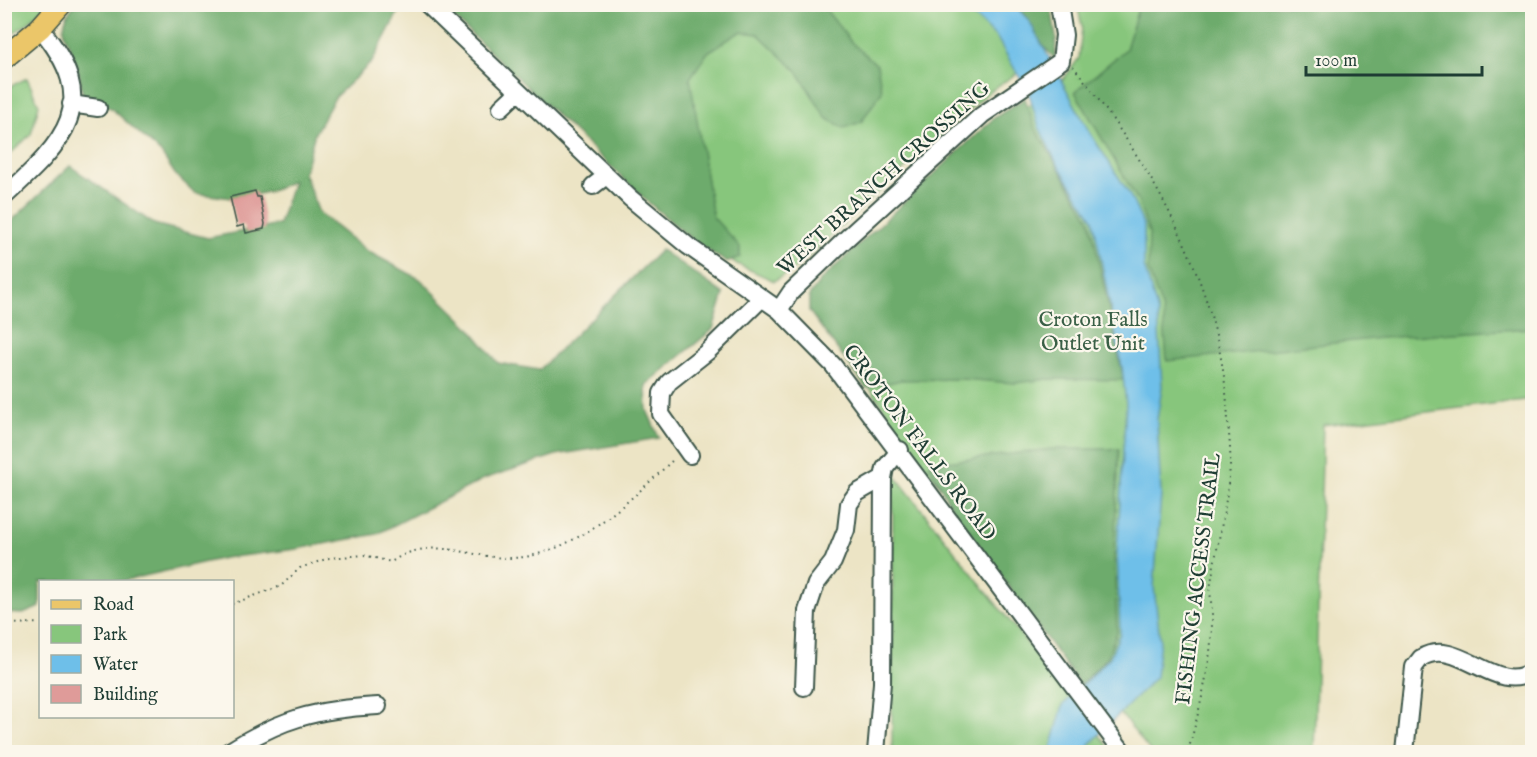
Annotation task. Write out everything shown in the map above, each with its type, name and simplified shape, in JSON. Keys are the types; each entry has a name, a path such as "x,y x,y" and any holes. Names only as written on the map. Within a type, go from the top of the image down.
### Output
{"main road":[{"path":"4,58 40,28 61,4"}],"street":[{"name":"CROTON FALLS ROAD","path":"427,4 518,92 599,181 779,310 833,364 895,444 1075,691 1123,753"},
{"path":"1059,4 1064,35 1059,60"},
{"path":"4,197 38,165 59,140 71,104 71,86 64,60 40,28"},
{"name":"WEST BRANCH CROSSING","path":"779,310 791,292 847,238 982,115 1059,60"},
{"path":"501,108 518,92"},
{"path":"71,104 98,108"},
{"path":"688,451 661,414 662,393 669,382 707,352 762,298"},
{"path":"876,753 882,682 883,478 895,444"},
{"path":"804,687 807,611 816,584 833,562 846,530 849,504 857,493 883,478"},
{"path":"1405,753 1414,667 1421,658 1447,652 1499,674 1520,675 1533,671"},
{"path":"228,753 256,734 298,717 321,711 378,706"}],"path":[{"name":"FISHING ACCESS TRAIL","path":"1059,60 1091,89 1177,223 1198,273 1220,345 1227,397 1230,464 1222,536 1211,585 1212,624 1205,689 1188,753"},
{"path":"234,602 280,586 300,568 329,558 363,555 391,562 408,551 451,548 493,556 524,557 556,546 604,523 688,451"},
{"path":"4,624 39,623"}],"green space":[{"path":"5,4 46,5 27,24 5,39"},
{"path":"74,5 402,5 372,62 336,96 315,133 304,173 319,213 367,251 420,279 469,327 498,363 539,370 661,250 724,294 713,329 646,385 647,410 659,438 556,455 484,479 377,534 297,549 224,558 126,580 39,580 39,607 23,614 5,613 5,227 70,166 154,224 208,238 279,224 293,181 274,190 238,199 195,193 175,174 161,153 111,108 83,96 77,67 64,31"},
{"path":"441,5 822,5 852,43 877,65 882,91 861,122 844,128 826,118 797,71 758,34 740,32 708,52 690,78 713,217 740,247 740,257 726,262 695,242 648,202"},
{"path":"454,5 1045,5 1050,42 1040,58 989,92 796,268 774,281 737,264 679,221"},
{"path":"1016,5 1051,5 1056,37 1055,59 1036,38 1026,16"},
{"name":"Croton Falls Outlet Unit","path":"1077,5 1195,5 1532,312 1532,399 1323,425 1314,752 1151,752 920,461 813,305 999,126 1059,85 1079,58 1082,26"},
{"path":"1139,5 1532,5 1532,328 1381,338 1167,361 1163,311 1148,270 1149,233 1138,201 1075,92 1126,49"},
{"path":"27,78 39,105 31,134 5,159 5,89"},
{"path":"1025,98 1035,128 1090,220 1124,380 1048,379 1015,383 961,379 901,380 866,388 809,311 809,296 821,280 994,118"},
{"path":"1052,449 1119,449 1114,552 1117,632 1107,658 1080,685 950,505 929,464"},
{"path":"893,473 1113,752 892,752"}],"water":[{"path":"949,5 1014,5 1028,19 1090,133 1129,193 1144,226 1144,266 1158,313 1162,387 1157,420 1161,495 1154,587 1160,640 1156,677 1090,744 1086,752 1050,752 1063,705 1110,657 1120,633 1117,551 1126,404 1122,367 1093,219 1056,162 1039,127 1029,94 997,38 978,19"}],"building":[{"path":"255,191 257,197 260,197 264,229 246,233 244,225 237,227 230,197"}]}
